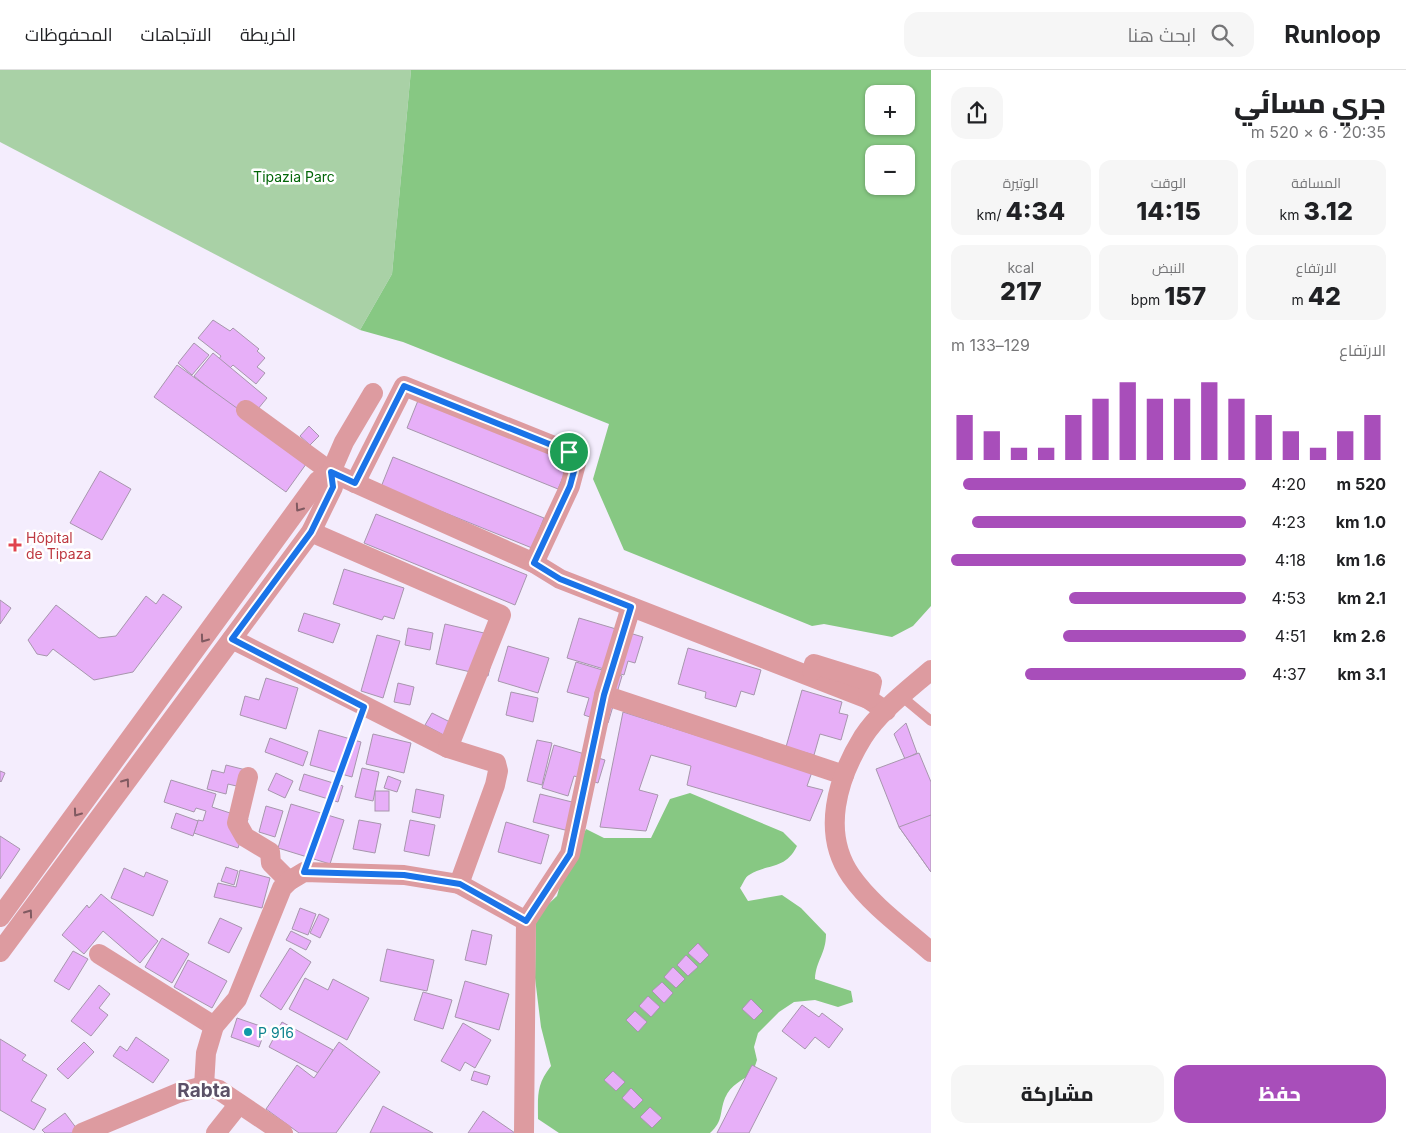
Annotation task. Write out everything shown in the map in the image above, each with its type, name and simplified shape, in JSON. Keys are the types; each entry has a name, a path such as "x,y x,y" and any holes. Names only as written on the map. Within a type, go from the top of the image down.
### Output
{"street":[{"path":"355,483 404,386 569,452 577,460 570,486 534,563"},
{"path":"0,952 311,532 333,487 331,472 344,442 373,393"},
{"path":"246,410 331,472 534,563 560,579 868,699 886,711"},
{"path":"0,917 318,481 331,472"},
{"path":"311,532 501,615 448,748"},
{"path":"524,1133 526,921 570,854 604,695 631,607"},
{"path":"232,639 448,748 496,762 498,771 495,785 460,884"},
{"path":"931,670 886,711 864,737 844,775 835,810 834,828 837,849 851,876 870,898 931,952"},
{"path":"604,695 844,775"},
{"path":"248,777 237,823 245,838 270,852 271,863 296,876 404,875 460,884 526,921"},
{"path":"204,1086 206,1052 214,1026 237,999 282,888 296,876"},
{"path":"99,954 214,1026"},
{"path":"82,1133 178,1093 204,1086 219,1090 283,1133"},
{"path":"216,1133 239,1104"}],"lane":[{"path":"902,696 931,721"}],"path":[{"path":"296,876 364,707"}],"green space":[{"name":"Tipazia Parc","path":"0,70 411,70 392,274 360,330 0,142"},
{"path":"411,70 931,70 931,606 913,626 892,637 824,624 812,626 624,550 593,479 609,424 403,342 360,330 392,274"},
{"path":"690,793 783,832 797,846 792,854 782,863 756,871 748,876 740,888 748,901 782,895 801,908 826,934 826,941 815,979 851,991 853,1002 838,1007 815,1000 794,1002 779,1012 758,1033 754,1047 757,1060 753,1072 727,1093 719,1120 710,1133 559,1133 538,1119 540,1085 551,1066 541,1027 535,978 536,922 543,909 557,896 561,882 586,829 604,838 651,838 670,799"}],"building":[{"path":"213,320 230,331 233,328 259,349 257,351 265,358 257,367 265,373 256,384 233,365 230,368 219,359 221,356 198,338"},
{"path":"194,343 209,355 192,375 178,363"},
{"path":"213,353 267,398 248,421 194,376"},
{"path":"177,365 309,460 286,492 154,397"},
{"path":"419,398 570,460 558,489 407,428"},
{"path":"309,426 319,436 310,445 300,436"},
{"path":"393,457 544,518 532,548 381,487"},
{"path":"100,471 131,489 102,540 70,523"},
{"path":"376,514 527,575 515,605 364,543"},
{"path":"344,569 404,588 394,619 384,616 382,620 333,604"},
{"path":"163,594 182,607 133,672 94,680 53,649 47,656 37,654 28,640 56,605 99,638 116,636 146,596 156,604"},
{"path":"0,600 11,608 0,624"},
{"path":"304,613 340,624 333,643 298,631"},
{"path":"579,618 643,637 635,663 628,661 624,675 567,658"},
{"path":"445,624 497,636 488,676 436,664"},
{"path":"408,628 433,633 430,650 405,645"},
{"path":"377,635 400,641 383,698 361,691"},
{"path":"508,646 549,658 538,693 498,681"},
{"path":"688,648 761,670 754,695 741,691 736,707 705,698 706,692 678,684"},
{"path":"576,662 622,676 608,723 584,715 589,698 567,692"},
{"path":"266,678 298,688 286,729 240,715 245,696 259,700"},
{"path":"398,683 414,687 410,705 394,702"},
{"path":"802,690 842,702 839,713 848,715 841,740 820,734 814,755 786,747"},
{"path":"511,692 538,698 533,722 506,715"},
{"path":"623,712 812,772 807,786 823,790 810,821 687,785 691,766 651,755 639,790 658,795 646,831 600,827"},
{"path":"432,713 460,727 453,740 425,725"},
{"path":"906,723 917,753 905,759 894,734"},
{"path":"319,730 361,742 352,777 310,765"},
{"path":"373,734 411,743 404,773 366,764"},
{"path":"270,738 308,752 303,766 265,752"},
{"path":"537,740 552,743 542,785 527,781"},
{"path":"554,745 605,760 598,783 574,776 568,796 542,788"},
{"path":"919,753 931,782 931,872 899,827 876,769"},
{"path":"226,765 254,772 249,789 228,784 226,794 207,789 212,770 224,773"},
{"path":"362,768 379,772 373,801 355,797"},
{"path":"0,771 5,773 1,782 0,781"},
{"path":"276,773 293,781 285,798 268,790"},
{"path":"304,774 343,786 338,802 299,790"},
{"path":"388,776 401,781 397,792 384,788"},
{"path":"171,780 216,794 212,807 248,819 238,848 194,833 198,820 203,821 206,811 196,808 194,812 164,802"},
{"path":"416,789 444,795 440,818 412,812"},
{"path":"375,791 389,791 389,811 375,811"},
{"path":"540,794 584,805 577,833 533,822"},
{"path":"291,804 344,820 330,864 278,848"},
{"path":"266,806 283,811 275,837 259,832"},
{"path":"176,813 198,821 193,836 171,828"},
{"path":"931,815 931,872 899,827"},
{"path":"359,820 381,824 375,853 353,849"},
{"path":"410,820 435,825 429,856 404,851"},
{"path":"506,822 549,835 541,864 498,852"},
{"path":"0,836 20,849 0,879"},
{"path":"226,867 238,871 234,885 221,881"},
{"path":"124,868 144,877 146,872 168,881 153,916 111,898"},
{"path":"240,870 270,878 262,908 214,897 218,883 236,887"},
{"path":"101,894 158,941 140,963 103,931 84,954 62,935 87,905 89,908"},
{"path":"300,908 316,914 308,935 292,929"},
{"path":"319,914 329,919 320,938 310,933"},
{"path":"220,918 242,928 229,953 208,943"},
{"path":"472,930 492,935 486,965 465,960"},
{"path":"291,931 311,941 306,950 286,940"},
{"path":"162,938 189,954 172,983 145,967"},
{"path":"698,943 709,955 700,964 688,953"},
{"path":"290,948 311,962 281,1010 260,996"},
{"path":"387,949 434,960 427,991 380,981"},
{"path":"73,951 88,959 69,990 54,981"},
{"path":"686,955 698,967 688,976 677,965"},
{"path":"188,960 227,981 212,1008 174,987"},
{"path":"673,967 685,979 676,988 664,977"},
{"path":"305,978 328,990 333,979 369,998 347,1040 289,1009"},
{"path":"465,981 509,994 499,1030 455,1017"},
{"path":"662,982 673,993 664,1003 652,991"},
{"path":"99,985 110,994 99,1008 108,1015 91,1036 71,1021"},
{"path":"423,992 452,1000 443,1029 414,1020"},
{"path":"648,996 660,1007 651,1017 639,1006"},
{"path":"751,999 763,1011 754,1020 742,1009"},
{"path":"802,1005 819,1017 822,1013 843,1029 829,1048 815,1037 805,1049 782,1031"},
{"path":"635,1011 647,1022 638,1032 626,1020"},
{"name":"P 916","path":"237,1018 266,1028 259,1047 231,1037"},
{"path":"282,1022 333,1050 320,1074 269,1047"},
{"path":"463,1023 491,1040 475,1068 465,1062 460,1071 441,1061"},
{"path":"136,1037 169,1060 153,1083 113,1056 120,1046 127,1051"},
{"path":"0,1039 26,1055 22,1060 47,1075 31,1101 46,1109 34,1130 0,1110"},
{"path":"84,1042 94,1052 68,1079 57,1069"},
{"path":"339,1042 380,1072 336,1133 299,1133 266,1109 297,1065 314,1078"},
{"path":"752,1065 777,1078 749,1133 717,1133"},
{"path":"474,1071 490,1076 487,1085 471,1080"},
{"path":"613,1071 625,1082 616,1091 604,1080"},
{"path":"631,1088 643,1100 634,1109 622,1098"},
{"path":"383,1106 433,1133 370,1133"},
{"path":"650,1107 662,1118 652,1128 640,1117"},
{"path":"483,1111 515,1133 468,1133"},
{"path":"65,1113 80,1133 45,1133 42,1130"}],"place":[{"name":"Hôpital de Tipaza","path":"15,545"},
{"name":"P 916","path":"248,1032"}],"district":[{"name":"Rabta","path":"204,1090"}],"route":[{"path":"404,386 569,452 577,460 570,486 534,563 560,579 631,607 604,695 570,854 526,921 460,884 404,875 304,872 364,707 232,639 311,532 333,487 331,472 355,483 404,386"}]}
